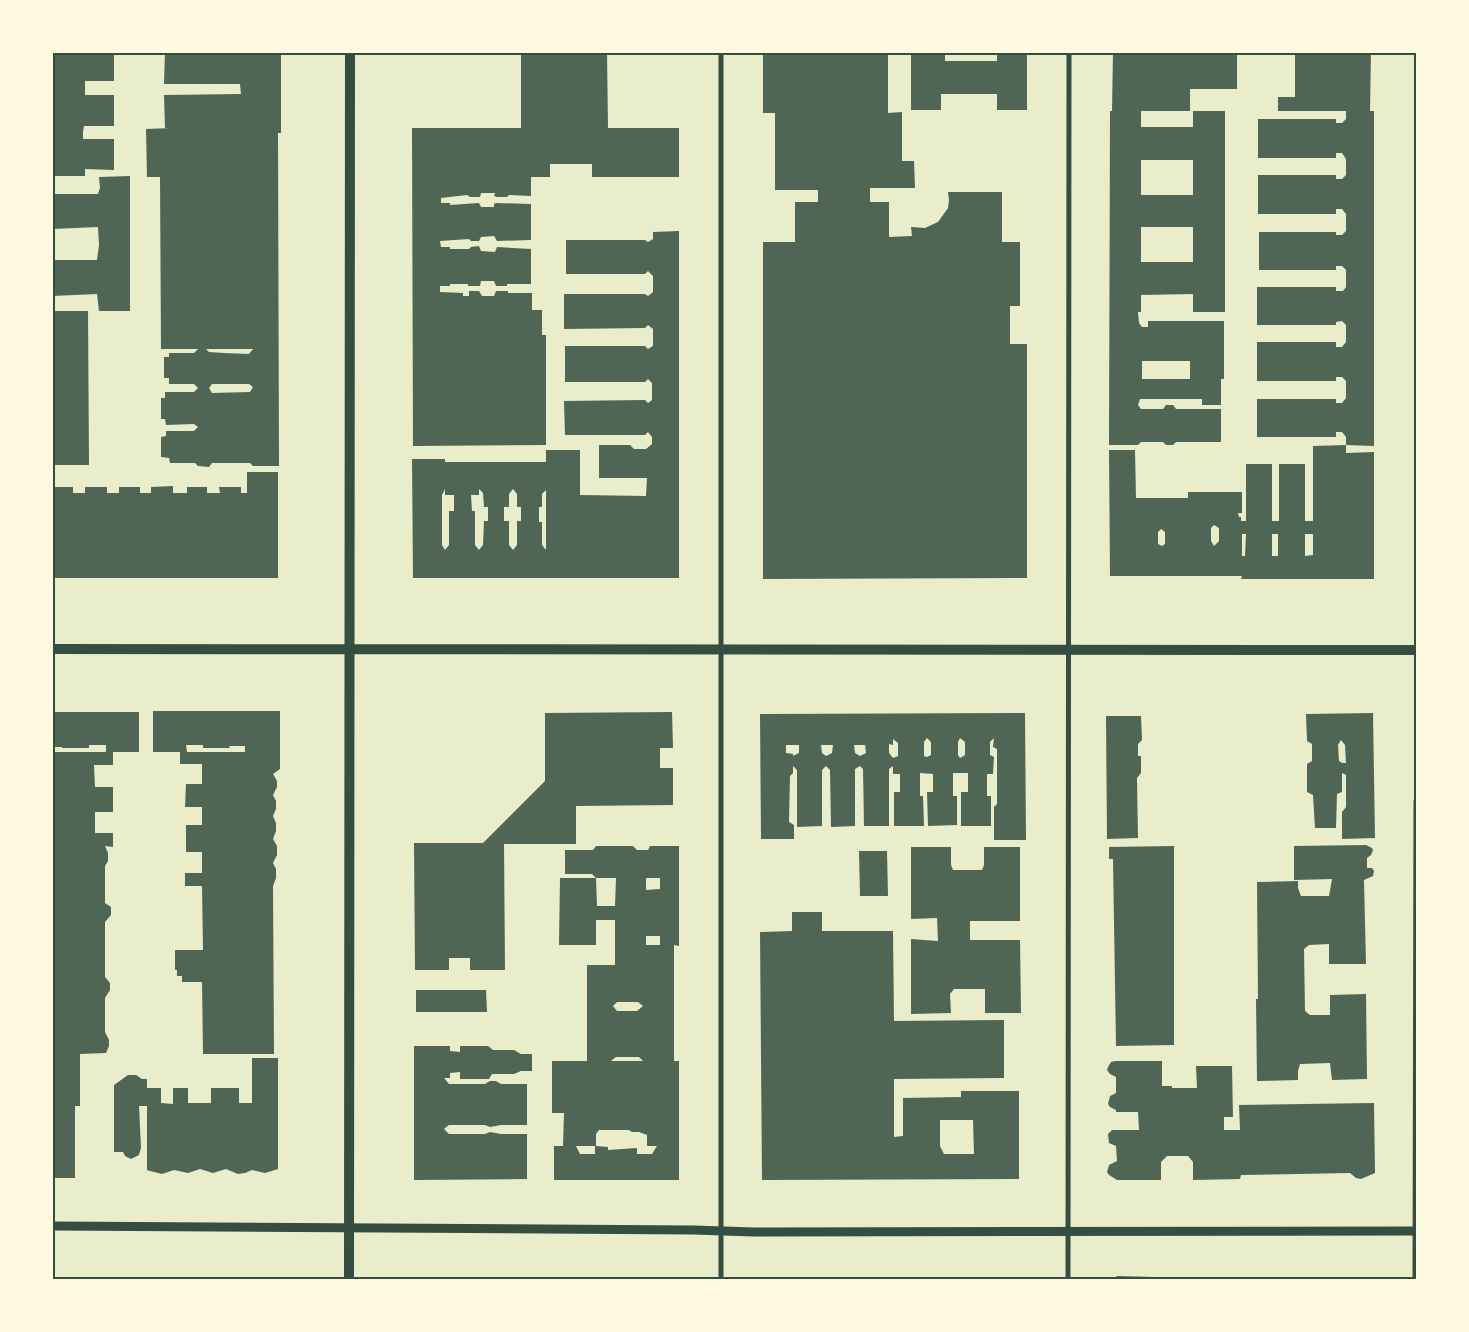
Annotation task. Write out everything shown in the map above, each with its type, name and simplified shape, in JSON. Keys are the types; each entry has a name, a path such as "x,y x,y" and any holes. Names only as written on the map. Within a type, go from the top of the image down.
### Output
{"main road":[{"path":"349,1280 350,52"},
{"path":"52,649 350,647 720,650 1416,650"}],"street":[{"path":"721,52 721,1280"},
{"path":"1068,1280 1069,52"},
{"path":"1415,1280 1416,801"},
{"path":"52,1226 721,1230 754,1232 1068,1230 1416,1231"}],"building":[{"path":"52,52 114,52 114,81 85,81 85,95 114,95 114,126 84,126 83,139 114,139 114,170 85,169 85,176 54,176 54,171 52,171 52,95 54,95"},
{"path":"165,52 281,52 281,133 278,133 279,466 253,466 250,463 212,463 209,467 198,466 195,463 170,463 169,458 161,457 161,437 166,436 166,431 194,431 198,427 194,424 166,425 165,419 161,419 161,398 165,398 165,392 194,392 198,388 194,384 169,384 169,378 164,378 164,357 169,357 169,353 194,353 198,349 161,349 160,177 147,177 146,129 171,128 165,128 164,95 241,94 240,84 164,84","holes":["206,349 253,349 249,354 209,352","212,384 249,384 253,387 250,392 212,393 209,388"]},
{"path":"521,52 607,52 608,128 679,128 679,177 592,177 592,164 550,164 550,177 531,177 531,196 509,195 507,197 497,197 494,196 495,193 481,193 480,197 470,197 467,195 441,198 441,203 450,203 450,205 479,203 481,207 494,207 496,203 531,204 531,240 497,241 494,236 481,237 479,241 471,241 469,239 440,241 441,247 450,247 450,249 469,249 479,246 481,251 495,252 497,247 531,249 531,284 496,286 494,281 481,281 480,286 450,284 450,286 440,286 440,292 463,293 463,296 469,296 469,291 479,291 482,296 494,296 496,291 532,293 532,310 542,310 542,335 546,335 546,445 413,446 412,128 521,128"},
{"path":"763,52 888,52 888,113 902,112 902,161 914,161 915,188 870,188 870,202 889,202 889,237 912,236 911,227 925,228 938,222 948,208 948,192 1002,192 1002,242 1020,242 1020,306 1010,306 1010,344 1027,344 1027,578 763,579 763,242 795,242 795,202 818,202 818,190 775,190 775,113 763,113"},
{"path":"911,52 945,52 945,61 997,61 997,52 1027,52 1027,110 997,110 997,94 941,94 941,110 911,110"},
{"path":"1113,52 1237,52 1237,89 1190,89 1190,111 1141,111 1141,127 1193,127 1193,111 1225,111 1225,312 1193,312 1193,294 1141,295 1141,312 1138,312 1139,323 1142,327 1148,327 1148,321 1224,321 1224,379 1221,379 1221,405 1202,405 1202,399 1140,399 1138,405 1141,409 1163,409 1166,405 1173,405 1176,409 1221,409 1221,442 1176,442 1173,445 1166,445 1163,442 1141,442 1138,445 1109,445 1110,111 1112,111","holes":["1141,160 1193,160 1193,195 1141,195","1141,227 1193,227 1193,262 1141,262","1142,361 1190,361 1190,379 1142,379"]},
{"path":"1295,52 1371,52 1370,111 1374,111 1374,446 1346,445 1346,437 1342,432 1336,432 1336,437 1257,437 1257,399 1336,399 1336,403 1342,403 1346,398 1346,381 1342,377 1336,377 1336,381 1257,381 1257,342 1336,342 1336,347 1342,347 1346,342 1346,325 1342,321 1336,322 1336,325 1257,325 1257,287 1336,287 1336,291 1343,291 1346,287 1346,270 1342,266 1336,266 1336,270 1259,270 1259,232 1336,232 1336,235 1342,235 1346,231 1346,214 1342,209 1336,209 1336,214 1258,214 1258,175 1336,175 1336,179 1342,179 1346,175 1346,159 1342,153 1336,153 1336,158 1258,158 1258,119 1336,119 1336,123 1342,123 1346,119 1346,111 1278,111 1278,97 1295,97"},
{"path":"130,176 130,311 99,311 97,294 52,296 52,260 97,260 99,245 98,227 52,229 52,194 98,194 100,188 99,177"},
{"path":"679,231 679,578 413,578 412,459 445,459 445,462 546,462 546,450 580,450 580,495 646,496 647,478 599,478 599,445 630,445 634,449 646,449 652,444 652,437 648,432 645,435 565,435 564,401 645,400 648,403 652,400 652,383 648,379 645,382 565,382 565,346 645,346 648,349 653,346 653,329 648,325 645,328 564,329 564,294 645,294 648,296 653,292 653,276 648,271 645,274 566,274 566,240 645,240 648,242 653,239 653,232","holes":["445,489 445,495 454,495 454,511 449,511 449,545 445,550 442,545 442,495","479,489 483,493 484,507 488,507 488,521 484,521 483,545 479,550 475,545 475,511 472,511 471,495 479,495","513,489 517,494 517,507 521,507 521,521 517,521 517,545 513,550 509,545 509,521 504,521 504,507 509,507 509,494","546,490 546,550 542,545 542,522 539,522 539,507 542,507 542,494"]},
{"path":"52,311 88,311 89,465 52,465"},
{"path":"1346,445 1346,453 1374,452 1374,579 1241,579 1242,576 1110,576 1109,450 1135,450 1136,498 1188,498 1188,492 1242,492 1242,513 1238,513 1241,521 1246,521 1246,464 1272,464 1272,521 1279,521 1279,464 1305,464 1305,521 1313,521 1313,446","holes":["1214,525 1219,528 1219,541 1214,546 1211,541 1211,528","1161,529 1165,532 1165,544 1162,546 1158,544 1158,532","1242,534 1246,534 1245,556 1242,556","1272,534 1278,534 1278,556 1272,556","1305,534 1313,534 1313,555 1305,556"]},
{"path":"247,472 278,472 278,578 52,578 52,487 73,487 73,493 85,493 85,487 107,487 107,493 119,493 119,487 140,487 140,493 151,493 151,487 173,486 173,493 187,493 187,487 207,487 207,493 220,493 219,487 241,487 241,493 247,493"},
{"path":"153,711 280,711 280,769 273,774 277,781 277,787 273,795 276,801 276,809 273,816 276,823 276,831 273,839 277,846 277,855 273,863 276,869 276,878 273,886 274,1054 203,1054 202,982 182,982 182,976 177,976 177,970 175,970 175,950 203,950 202,886 185,886 185,873 202,873 202,852 186,852 186,825 202,825 202,807 185,807 186,784 202,784 202,764 180,764 180,752 153,752","holes":["186,745 203,745 203,748 245,746 245,752 187,752"]},
{"path":"52,712 139,712 139,752 113,752 113,765 94,765 95,787 113,787 113,812 95,812 95,833 113,833 113,847 105,846 108,853 108,861 105,866 105,903 111,907 111,915 105,922 105,977 110,983 110,990 105,998 105,1032 109,1040 109,1046 106,1053 80,1054 80,1106 75,1106 75,1178 52,1178 52,752 106,752 106,745 89,745 89,748 52,747"},
{"path":"672,712 673,748 660,748 660,768 673,768 673,805 576,806 576,844 504,844 505,970 470,970 470,958 449,958 449,970 415,970 414,843 483,843 545,781 545,713"},
{"path":"1025,713 1026,840 994,840 994,807 997,804 997,749 993,747 994,738 990,742 990,755 994,757 993,774 987,774 987,796 991,796 991,826 961,826 961,792 968,792 968,773 953,773 953,796 957,796 957,825 928,826 927,792 933,792 933,774 920,773 920,796 923,796 924,826 894,826 894,792 900,792 900,774 893,774 893,766 889,769 889,826 864,826 863,769 860,766 855,769 855,826 831,827 830,770 826,766 822,770 822,826 797,827 797,770 793,766 793,773 790,776 789,822 794,825 794,839 761,839 760,714","holes":["927,738 931,742 931,755 927,757 924,756 924,742","960,738 965,742 965,755 960,758 958,755 958,742","893,739 898,743 898,756 893,758 889,753 889,744 893,745","786,745 799,745 799,753 793,756 793,754 786,753","821,745 833,745 832,753 826,756 822,753","854,745 865,745 866,753 860,756 855,753"]},
{"path":"1373,713 1375,838 1342,839 1342,812 1346,807 1346,775 1342,773 1342,792 1337,794 1336,828 1315,828 1313,795 1307,792 1307,764 1312,761 1312,744 1307,741 1306,714","holes":["1341,740 1345,745 1346,763 1342,763 1339,761 1338,745"]},
{"path":"1106,716 1141,716 1142,740 1138,744 1138,756 1141,756 1141,773 1137,778 1138,838 1107,839"},
{"path":"1366,845 1373,850 1367,858 1367,868 1372,868 1374,871 1373,876 1364,880 1366,964 1329,964 1329,944 1309,945 1304,949 1305,1011 1310,1015 1330,1015 1330,995 1366,994 1367,1079 1332,1080 1330,1063 1300,1064 1298,1080 1257,1081 1257,882 1298,881 1301,896 1329,896 1332,879 1294,880 1294,846"},
{"path":"596,846 633,846 637,850 648,850 650,846 679,846 679,946 674,945 674,1061 679,1061 679,1180 554,1180 554,1146 563,1146 564,1113 552,1113 552,1061 587,1061 587,965 615,965 615,920 596,920 596,945 559,945 560,878 596,878 592,874 565,874 565,850 593,850","holes":["596,878 616,878 615,906 597,906","646,878 660,878 660,889 646,890","646,936 660,936 660,945 646,945","617,1002 638,1002 643,1006 637,1011 617,1011 613,1006","616,1057 639,1057 643,1061 611,1061","599,1130 639,1132 647,1135 647,1146 657,1146 652,1154 637,1154 637,1148 608,1150 608,1147 596,1146 596,1134","576,1146 595,1146 595,1154 580,1154"]},
{"path":"1174,846 1174,1045 1116,1046 1113,859 1109,859 1109,847"},
{"path":"911,847 951,847 951,865 953,870 982,870 984,865 984,847 1020,847 1020,921 970,921 970,940 1020,940 1021,1013 985,1013 985,989 954,989 950,994 951,1013 911,1014 911,939 938,941 937,918 911,919"},
{"path":"859,851 887,851 888,896 860,896"},
{"path":"792,912 822,912 822,931 893,931 894,1021 1004,1020 1004,1078 894,1079 894,1137 903,1136 903,1098 961,1097 961,1091 1019,1091 1019,1179 762,1180 760,932 792,931","holes":["940,1120 973,1120 974,1154 944,1154 940,1146"]},
{"path":"416,990 486,990 487,1012 416,1012"},
{"path":"414,1046 450,1046 450,1051 460,1052 460,1046 488,1046 493,1050 514,1050 521,1054 532,1054 532,1071 521,1071 514,1074 492,1074 489,1079 460,1079 460,1072 450,1073 450,1078 444,1078 449,1084 485,1084 490,1081 496,1081 501,1084 527,1084 527,1125 490,1127 485,1125 449,1125 444,1129 449,1134 485,1134 490,1132 527,1134 527,1179 414,1180"},
{"path":"252,1058 278,1058 278,1169 265,1173 252,1170 238,1174 226,1169 213,1173 200,1169 188,1173 174,1170 162,1174 147,1170 147,1106 139,1106 141,1148 139,1155 131,1159 125,1156 123,1152 114,1152 114,1085 128,1075 136,1075 142,1079 147,1079 147,1088 161,1088 161,1103 173,1104 173,1088 188,1088 188,1103 211,1103 211,1088 239,1088 239,1103 252,1103"},
{"path":"1162,1061 1162,1086 1172,1086 1172,1088 1197,1088 1196,1066 1232,1066 1233,1117 1224,1117 1224,1130 1240,1130 1239,1105 1374,1103 1375,1173 1361,1179 1356,1178 1350,1173 1241,1175 1240,1179 1193,1180 1193,1162 1188,1156 1167,1156 1161,1162 1161,1180 1117,1180 1107,1172 1109,1165 1117,1161 1116,1146 1109,1143 1108,1134 1112,1130 1139,1130 1138,1112 1116,1112 1108,1104 1110,1096 1116,1093 1116,1077 1107,1070 1111,1062"},
{"path":"1117,1276 1194,1278 1194,1280 1115,1280"}]}
